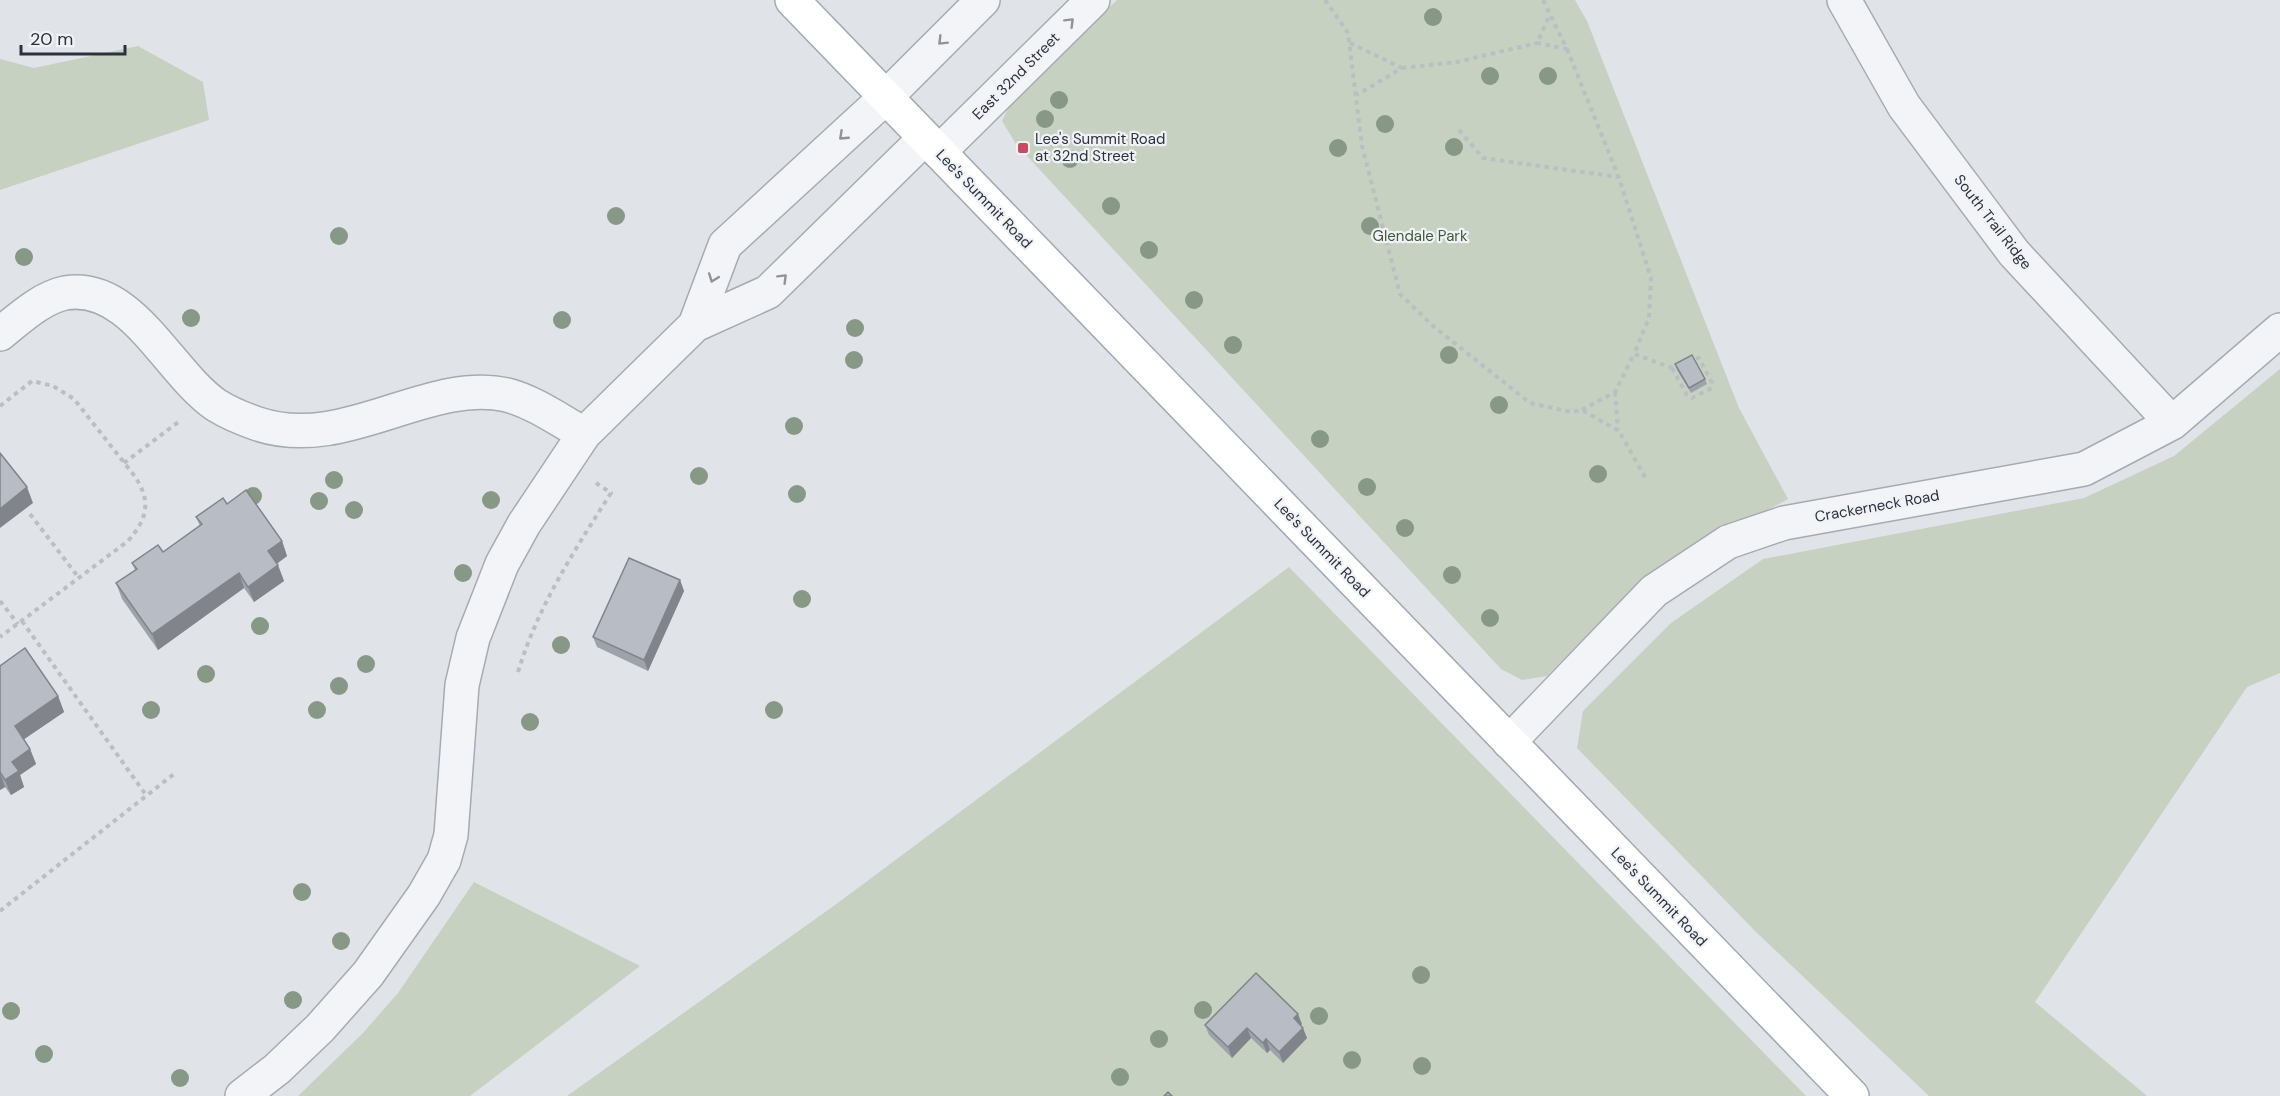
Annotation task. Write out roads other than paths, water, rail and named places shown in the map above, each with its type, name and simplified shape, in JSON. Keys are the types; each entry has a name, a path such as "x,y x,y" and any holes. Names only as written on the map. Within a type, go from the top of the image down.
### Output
{"main road":[{"name":"Lee's Summit Road","path":"792,0 1852,1096"}],"street":[{"path":"242,1096 277,1069 320,1028 368,974 424,895 444,861 451,835 462,685 473,638 502,564 565,462 584,434 695,325 725,245 886,97 983,0"},
{"name":"East 32nd Street","path":"695,325 768,292 1093,0"},
{"name":"South Trail Ridge","path":"1844,0 1904,106 2014,253 2172,423"},
{"path":"0,334 47,300 65,293 81,293 115,303 136,319 167,358 216,404 258,424 282,431 311,431 381,417 412,405 481,393 506,395 531,404 584,434"},
{"name":"Crackerneck Road","path":"1509,742 1654,591 1728,542 1784,523 2084,469 2172,423 2280,330"}],"place":[{"name":"Lee's Summit Road at 32nd Street","path":"1023,148"}],"park label":[{"name":"Glendale Park","path":"1420,236"}]}
